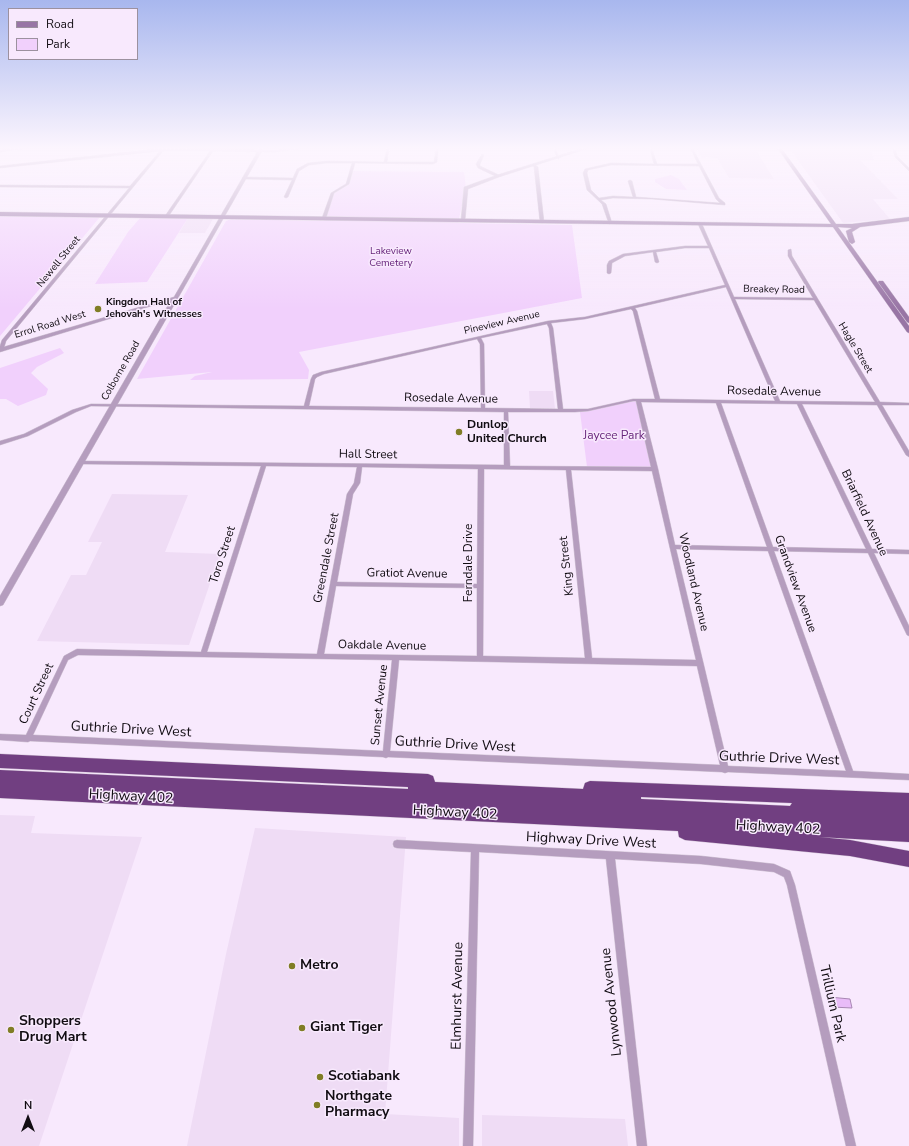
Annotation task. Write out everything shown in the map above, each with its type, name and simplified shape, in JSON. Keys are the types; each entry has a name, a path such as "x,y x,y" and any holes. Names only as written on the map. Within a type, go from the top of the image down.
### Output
{"highway":[{"path":"0,761 568,788 909,800"},
{"name":"Highway 402","path":"0,769 909,811"},
{"path":"0,777 909,819"},
{"name":"Highway 402","path":"0,791 909,834"},
{"path":"447,812 579,826 738,836 850,848 909,859"}],"main road":[{"path":"820,202 837,226 852,242 909,321"},
{"path":"821,202 909,331"},
{"path":"0,214 837,226 878,224"},
{"path":"218,222 234,217"},
{"path":"852,242 848,232 850,230 909,219"}],"street":[{"name":"Newell Street","path":"1,350 4,341 119,202"},
{"path":"167,216 176,202"},
{"name":"Colborne Road","path":"0,603 230,202"},
{"path":"324,218 330,202"},
{"path":"463,220 465,202"},
{"path":"540,202 542,222"},
{"path":"601,202 606,207 610,223"},
{"path":"701,202 724,204 722,202"},
{"path":"700,224 778,402"},
{"path":"609,273 609,264 614,259 629,254 690,247 710,247"},
{"name":"Hagle Street","path":"790,250 790,256 909,455"},
{"path":"654,251 657,262"},
{"name":"Pineview Avenue","path":"306,408 314,379 318,374 548,322 584,318 727,286"},
{"name":"Errol Road West","path":"1,350 162,300 174,298"},
{"name":"Breakey Road","path":"733,298 815,299"},
{"path":"632,307 635,311 658,400"},
{"path":"548,322 551,328 561,411"},
{"path":"479,338 482,344 483,410"},
{"name":"Rosedale Avenue","path":"0,443 26,436 80,408 91,405 561,411 585,410 620,402 638,400 909,404"},
{"name":"Woodland Avenue","path":"638,400 725,770"},
{"name":"Grandview Avenue","path":"718,401 851,775"},
{"name":"Briarfield Avenue","path":"799,402 909,633"},
{"path":"506,410 508,467"},
{"name":"Hall Street","path":"81,462 655,469"},
{"name":"Toro Street","path":"204,654 264,464"},
{"name":"Greendale Street","path":"320,656 350,494 357,483 360,465"},
{"name":"Ferndale Drive","path":"480,658 481,467"},
{"name":"King Street","path":"568,468 589,661"},
{"path":"673,547 909,552"},
{"name":"Gratiot Avenue","path":"333,584 480,586"},
{"name":"Oakdale Avenue","path":"66,658 77,652 85,651 700,662"},
{"name":"Sunset Avenue","path":"386,754 396,657"},
{"name":"Court Street","path":"28,739 66,658"},
{"name":"Guthrie Drive West","path":"0,737 909,777"},
{"name":"Highway Drive West","path":"397,844 730,862 774,868 782,871"},
{"name":"Elmhurst Avenue","path":"468,1146 475,848"},
{"name":"Lynwood Avenue","path":"610,855 642,1146"},
{"name":"Trillium Park","path":"782,871 787,874 790,885 851,1146"}],"shaded area":[{"path":"828,202 876,202 890,219 843,223"},
{"path":"188,218 213,219 205,233 179,233"},
{"path":"529,391 553,391 555,409 530,408"},
{"path":"112,494 188,495 165,552 220,554 189,645 37,641 71,575 86,575 102,542 88,542"},
{"path":"0,815 35,816 31,833 142,837 39,1146 0,1146"},
{"path":"255,828 406,837 385,1114 459,1118 459,1146 187,1146 226,954"},
{"path":"829,997 850,999 852,1008 832,1007"},
{"path":"482,1115 625,1119 628,1146 482,1146"}],"green space":[{"name":"Lakeview Cemetery","path":"330,202 463,202 458,223 572,225 582,298 299,352 309,370 308,379 190,380 195,376 212,372 137,379 226,221 231,219 324,221"},
{"path":"0,216 100,217 0,336"},
{"path":"140,218 188,218 147,282 95,284 128,232"},
{"path":"60,348 64,353 37,367 31,373 48,389 46,395 18,406 6,399 0,399 0,368"},
{"name":"Jaycee Park","path":"636,401 653,468 587,467 580,412"}],"place":[{"name":"Kingdom Hall of Jehovah's Witnesses","path":"98,309"},
{"name":"Dunlop United Church","path":"459,432"},
{"name":"Metro","path":"292,966"},
{"name":"Giant Tiger","path":"302,1028"},
{"name":"Shoppers Drug Mart","path":"11,1030"},
{"name":"Scotiabank","path":"320,1077"},
{"name":"Northgate Pharmacy","path":"317,1105"}]}
